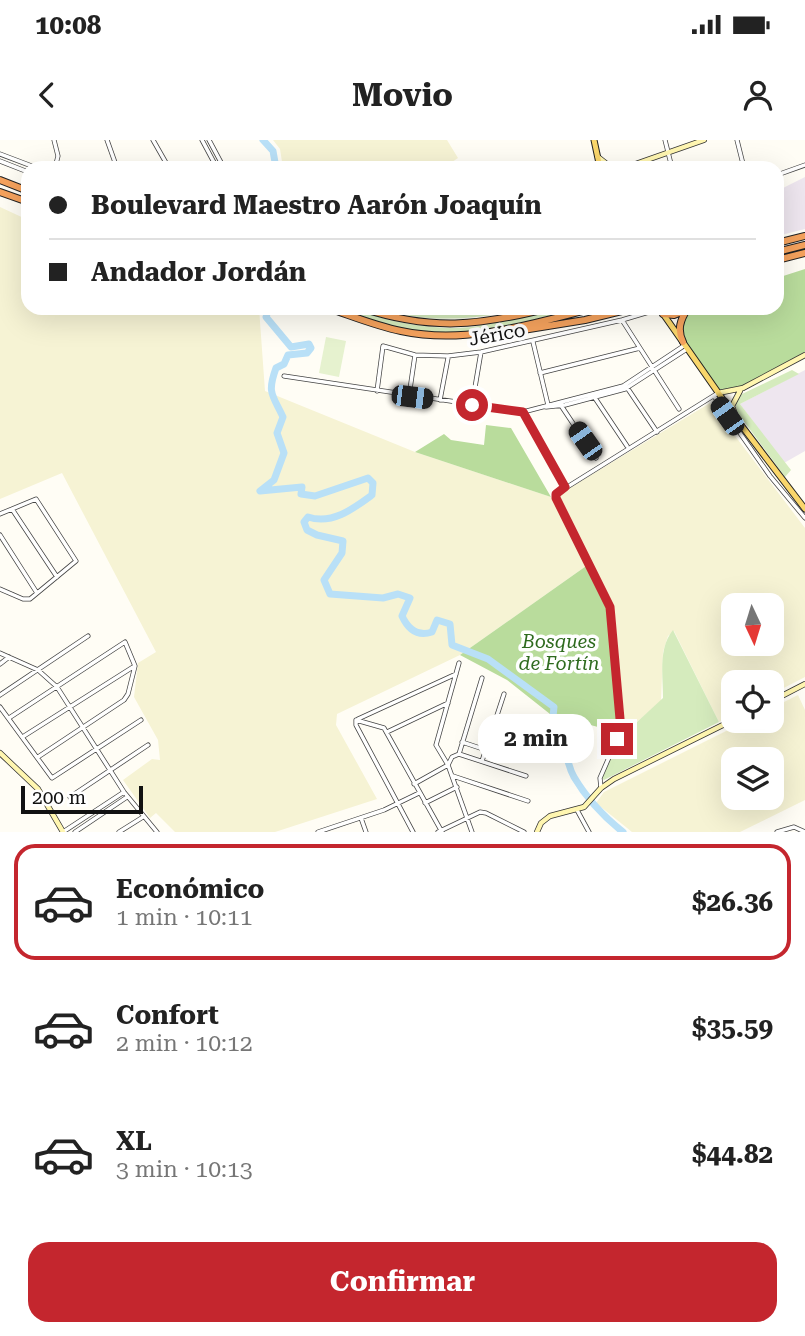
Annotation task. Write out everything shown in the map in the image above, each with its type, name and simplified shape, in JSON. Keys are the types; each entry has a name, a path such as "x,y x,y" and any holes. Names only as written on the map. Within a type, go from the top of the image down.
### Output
{"highway":[{"path":"0,180 21,188"},
{"path":"0,192 21,200"},
{"path":"784,241 805,236"},
{"path":"784,250 805,245"},
{"path":"784,258 805,253"},
{"path":"351,315 402,331 443,336 521,331 600,315"},
{"path":"387,315 405,320 456,325 519,315"},
{"path":"476,335 563,315"},
{"path":"684,315 679,326 679,335 685,345"}],"main road":[{"path":"594,140 599,161"},
{"path":"664,315 716,395 805,509"}],"street":[{"path":"54,140 57,161"},
{"path":"107,140 114,161"},
{"path":"153,140 165,161"},
{"path":"202,140 213,161"},
{"path":"209,140 220,161"},
{"path":"665,140 670,161"},
{"path":"645,161 704,140"},
{"path":"737,140 742,161"},
{"path":"0,154 21,162"},
{"path":"598,157 603,161"},
{"path":"0,161 21,169"},
{"path":"784,172 805,165"},
{"name":"Jérico","path":"377,391 383,346 415,355 448,356 533,342 641,315"},
{"path":"622,320 679,409"},
{"path":"533,342 548,406"},
{"path":"284,376 523,412 626,387 685,345"},
{"path":"540,373 640,348"},
{"path":"472,405 481,352"},
{"path":"408,396 415,355"},
{"path":"601,789 600,778 621,730 610,607 556,494 716,395 743,388 805,355"},
{"path":"440,400 448,356"},
{"path":"626,387 657,433"},
{"path":"738,421 732,406 743,388"},
{"path":"716,395 769,476 805,517"},
{"path":"593,396 627,446"},
{"path":"560,404 596,458"},
{"path":"523,412 565,487"},
{"path":"0,514 36,499 76,561 30,599 23,599 0,589"},
{"path":"12,509 57,577"},
{"path":"0,536 37,593"},
{"path":"0,695 88,636"},
{"path":"9,718 125,642 135,666 128,694 38,757"},
{"path":"0,653 38,670 57,687 109,771 157,832"},
{"path":"0,664 9,657"},
{"path":"459,663 436,745 453,776 472,832"},
{"path":"23,736 135,666"},
{"path":"356,720 456,674"},
{"path":"459,754 482,678"},
{"path":"784,695 805,684"},
{"path":"482,761 504,694"},
{"path":"387,732 449,703"},
{"path":"0,707 52,778 141,720"},
{"path":"356,720 384,728 440,832 480,813 486,813 524,832"},
{"path":"356,720 413,832"},
{"path":"537,832 541,823 550,816 577,810 589,804 601,789 614,779 721,726"},
{"path":"463,743 486,750"},
{"path":"70,797 148,745"},
{"path":"0,753 38,789 63,832 124,792"},
{"path":"414,784 448,765 452,757 459,754 526,776"},
{"path":"453,776 528,801"},
{"path":"425,803 457,787"},
{"path":"318,832 361,818 419,793"},
{"path":"75,832 127,797"},
{"path":"577,810 589,832"},
{"path":"119,832 143,817"},
{"path":"361,818 366,832"},
{"path":"338,825 340,832"},
{"path":"777,832 794,827 805,832"}],"shaded area":[{"path":"273,140 447,140 458,158 454,161 282,161 280,149"},
{"path":"805,177 805,229 784,234 784,188"},
{"path":"0,207 21,217 21,315 260,315 265,391 415,452 551,497 589,564 460,655 337,714 336,725 377,799 275,832 175,832 156,813 150,818 123,780 152,759 160,760 158,740 134,697 138,663 156,652 62,473 0,499"},
{"path":"805,370 805,451 784,463 740,404"},
{"path":"710,403 805,528 805,677 784,688 784,670 721,670 719,722 674,631 668,636 663,652 661,701 637,722 625,726 614,606 558,495"},
{"path":"798,695 805,710 805,800 740,832 632,832 596,803 604,792 722,733 784,733 784,702"}],"green space":[{"path":"805,269 805,352 740,387 721,390 716,387 683,337 686,318 688,315 784,315 784,276"},
{"path":"356,315 372,315 414,325 458,328 531,315 552,315 501,327 461,332 420,331"},
{"path":"407,315 490,315 452,318"},
{"path":"326,337 346,341 339,377 319,373"},
{"path":"792,370 799,374 740,404 791,470 785,477 737,412 736,405 742,394"},
{"path":"486,425 511,428 551,497 415,452 444,434 451,440 484,445"},
{"name":"Bosques de Fortín","path":"589,564 610,607 620,733 550,714 507,680 460,655"},
{"path":"673,630 719,722 604,780 602,778 625,726 637,722 663,698 663,654"}],"waterway":[{"path":"263,140 273,151 275,161"},
{"path":"267,315 291,347 309,344 311,348 307,353 288,355 284,364 276,368 271,388 283,417 277,433 284,453 274,480 260,491 302,487 301,494 315,496 368,478 373,483 372,495 342,514 325,519 308,517 304,522 307,530 317,535 343,541 342,553 324,580 330,594 383,598 398,594 410,598 402,616 414,631 432,632 437,620 450,624 452,645 488,659 554,707 552,726 563,732 560,747 574,777 596,807 623,832"}],"route":[{"path":"472,405 523,412 565,487 556,494 556,498 610,607 621,730 617,739"}]}
